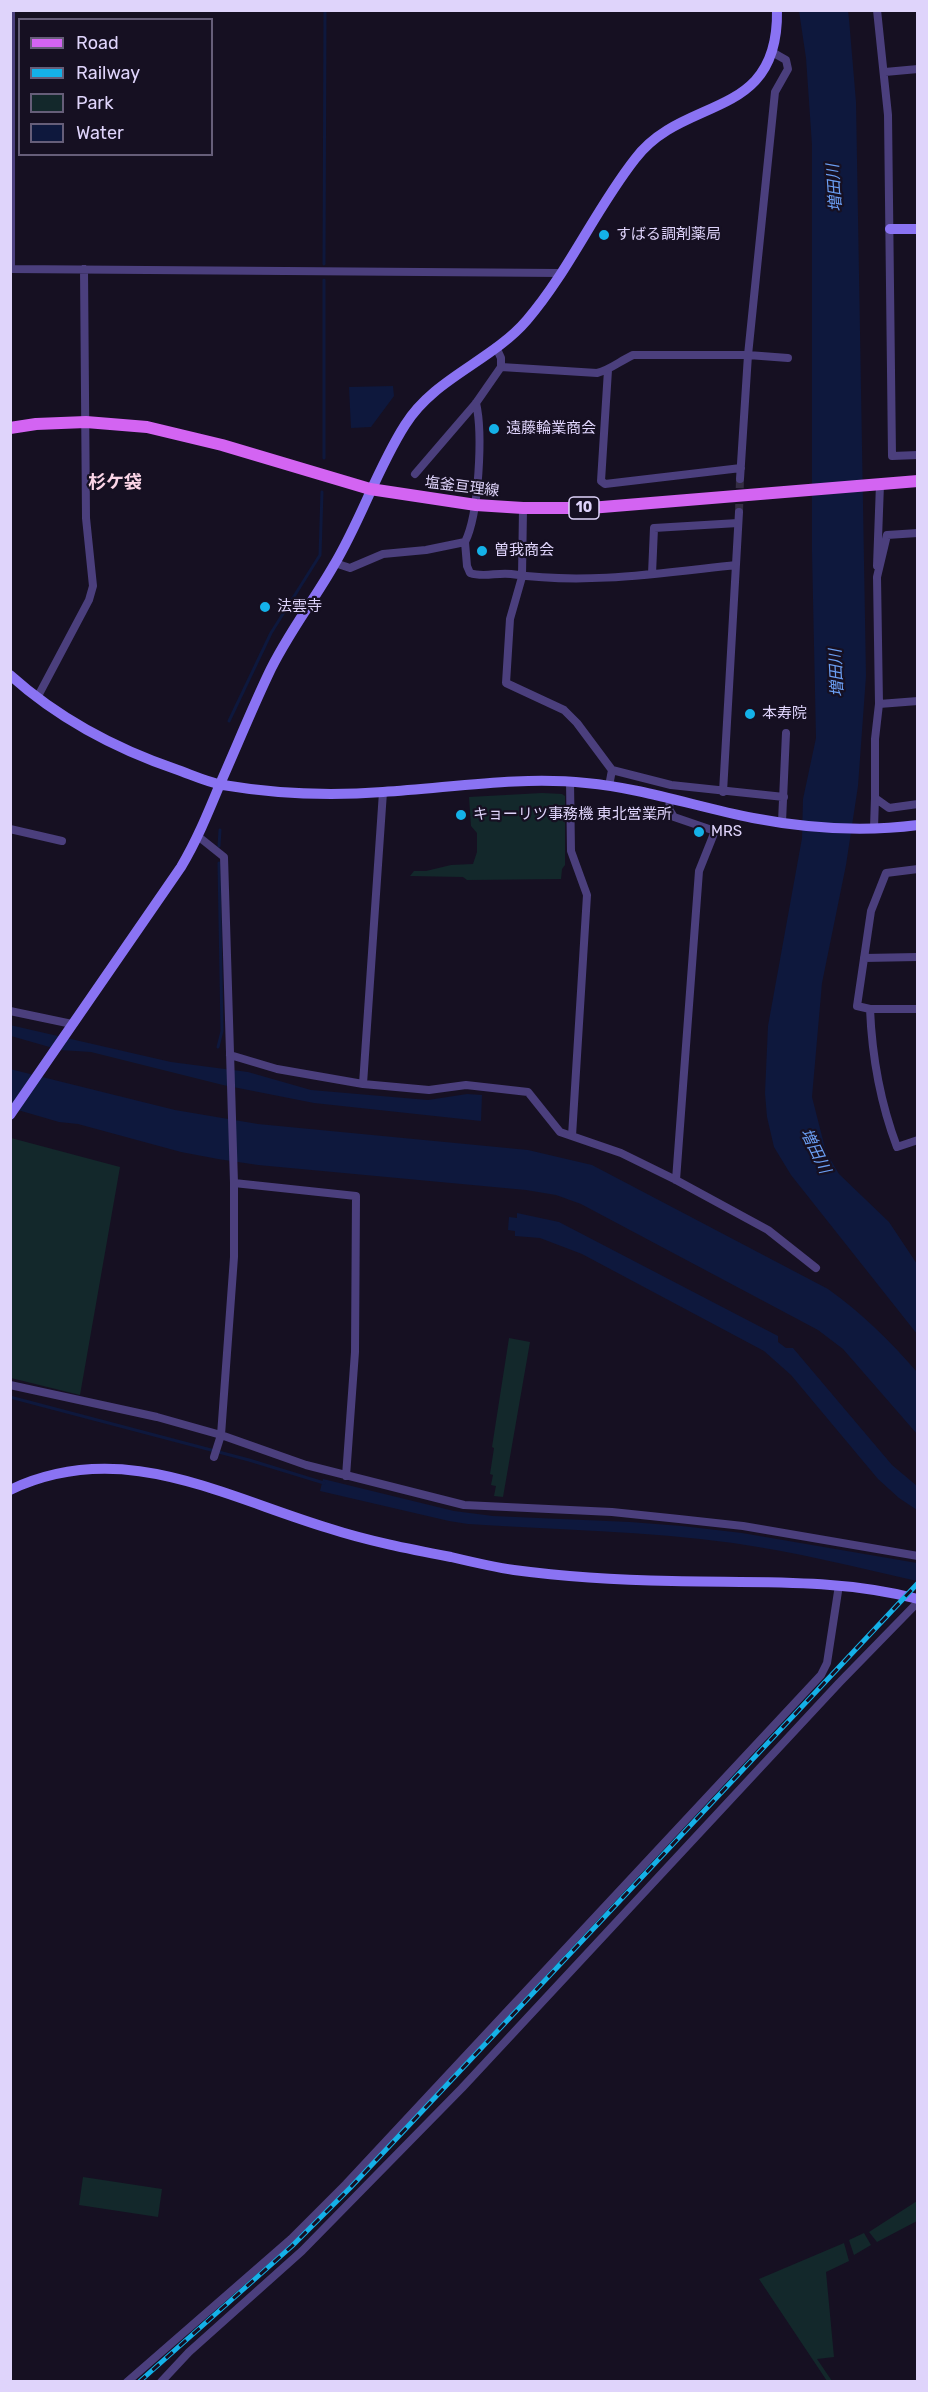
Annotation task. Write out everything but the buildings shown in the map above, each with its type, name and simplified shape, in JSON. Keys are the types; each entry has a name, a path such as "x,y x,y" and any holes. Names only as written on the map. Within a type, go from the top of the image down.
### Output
{"main road":[{"name":"塩釜亘理線","path":"10,428 86,422 147,427 184,435 370,489 476,505 523,508 590,508 918,481"}],"street":[{"path":"11,10 11,269 560,273"},
{"path":"10,1115 181,867 199,837 220,784 289,633 335,563 370,489 407,422 425,401 449,380 496,348 527,320 637,155 664,132 725,104 747,90 765,68 772,52 777,28 777,10"},
{"path":"877,10 885,72 890,229 892,456 918,455"},
{"path":"740,479 748,355 775,92 788,69 786,60 772,52"},
{"path":"885,72 918,69"},
{"path":"890,229 918,230"},
{"path":"37,698 89,600 93,586 86,518 84,269"},
{"path":"415,474 476,403 501,367 501,358 496,348"},
{"path":"501,367 576,372 608,370 617,362 633,355 748,355 788,358"},
{"path":"608,370 601,481 605,484 741,468"},
{"path":"476,403 479,418 476,505 465,542 466,566 470,573 477,575 510,573 522,577 588,579 736,565"},
{"path":"868,828 875,798 875,739 879,704 878,484"},
{"path":"523,508 522,577 510,619 506,683 564,710 577,723 612,770 671,785 784,797"},
{"path":"723,792 739,512"},
{"path":"652,574 654,528 738,523"},
{"path":"877,577 887,535 918,533"},
{"path":"335,563 350,568 383,554 426,550 465,542"},
{"path":"10,675 37,698 91,733 141,757 220,784 300,794 384,792 531,781 570,781 609,786 787,823 868,828 918,825"},
{"path":"879,704 918,701"},
{"path":"786,732 784,797 787,823"},
{"path":"609,786 612,770"},
{"path":"570,781 571,851 587,895 572,1136"},
{"path":"363,1084 384,792"},
{"path":"875,798 889,808 918,804"},
{"path":"670,799 669,809 674,817 715,831 699,871 676,1180"},
{"path":"10,829 62,841"},
{"path":"199,837 224,857 234,1170 234,1257 220,1437 214,1457"},
{"path":"918,869 886,873 871,911 857,1006 870,1009 918,1009"},
{"path":"864,958 918,957"},
{"path":"870,1009 876,1073 885,1114 897,1147 918,1140"},
{"path":"10,1011 70,1027"},
{"path":"230,1057 277,1069 363,1084 429,1090 466,1085 528,1092 560,1132 621,1153 676,1180 768,1230 816,1268"},
{"path":"234,1183 356,1196 356,1352 346,1476"},
{"path":"10,1385 157,1417 306,1465 464,1505 612,1512 743,1526 918,1556"},
{"path":"10,1490 42,1478 79,1469 138,1470 200,1485 328,1528 391,1545 513,1570 598,1579 839,1585 893,1593 918,1600 462,2088 302,2252 189,2352 161,2382"},
{"path":"127,2382 291,2239 346,2184 821,1675 826,1664 839,1585"}],"green space":[{"path":"542,793 565,796 565,865 561,879 467,880 463,877 410,876 414,871 473,864 477,852 477,833 471,826 469,797"},
{"path":"11,1138 120,1167 80,1395 11,1378"},
{"path":"509,1338 530,1342 503,1497 494,1496 496,1486 491,1485 493,1475 490,1474"},
{"path":"83,2177 162,2189 158,2217 79,2205"},
{"path":"917,2201 917,2221 877,2242 869,2232"},
{"path":"864,2233 871,2245 854,2255 849,2240"},
{"path":"844,2243 849,2261 826,2272 834,2357 817,2359 832,2381 827,2381 759,2279"}],"water":[{"name":"増田川","path":"799,11 848,11 849,19 856,102 866,676 858,786 846,865 822,983 812,1097 826,1152 839,1174 889,1222 917,1264 917,1334 791,1175 774,1147 767,1117 765,1093 768,1026 802,838 803,799 816,738 812,552 812,145 806,58"},
{"path":"393,386 394,396 371,427 351,428 349,387"},
{"path":"10,1025 171,1062 248,1072 311,1090 428,1100 467,1094 482,1095 481,1121 314,1103 223,1085 91,1052 60,1050 11,1036"},
{"path":"10,1069 175,1110 258,1124 528,1150 592,1165 828,1289 852,1308 886,1338 917,1372 917,1434 843,1349 818,1330 581,1204 556,1195 526,1190 258,1165 181,1152 11,1108"},
{"path":"517,1213 559,1222 778,1336 778,1342 786,1348 793,1348 892,1465 917,1486 917,1510 899,1498 878,1479 791,1375 764,1351 582,1254 540,1238 515,1236 515,1231 508,1230 509,1217 517,1218"},
{"path":"323,1479 454,1511 493,1516 682,1526 742,1533 917,1563 917,1581 803,1555 733,1543 667,1536 449,1521 320,1491"}],"waterway":[{"path":"324,264 325,10"},
{"path":"324,280 324,458"},
{"path":"229,721 271,633 320,555 322,492"},
{"path":"219,846 220,830"},
{"path":"218,1047 222,1031 219,863"},
{"path":"10,1397 249,1460 324,1483"}],"tunnel":[{"path":"739,512 740,479"}],"railway":[{"path":"139,2382 292,2246 350,2188 918,1583"}],"place":[{"name":"すばる調剤薬局","path":"604,235"},
{"name":"遠藤輪業商会","path":"494,429"},
{"name":"曽我商会","path":"482,551"},
{"name":"法雲寺","path":"265,607"},
{"name":"本寿院","path":"750,714"},
{"name":"キョーリツ事務機 東北営業所","path":"461,815"},
{"name":"MRS","path":"699,832"}],"district":[{"name":"杉ケ袋","path":"115,483"}]}
